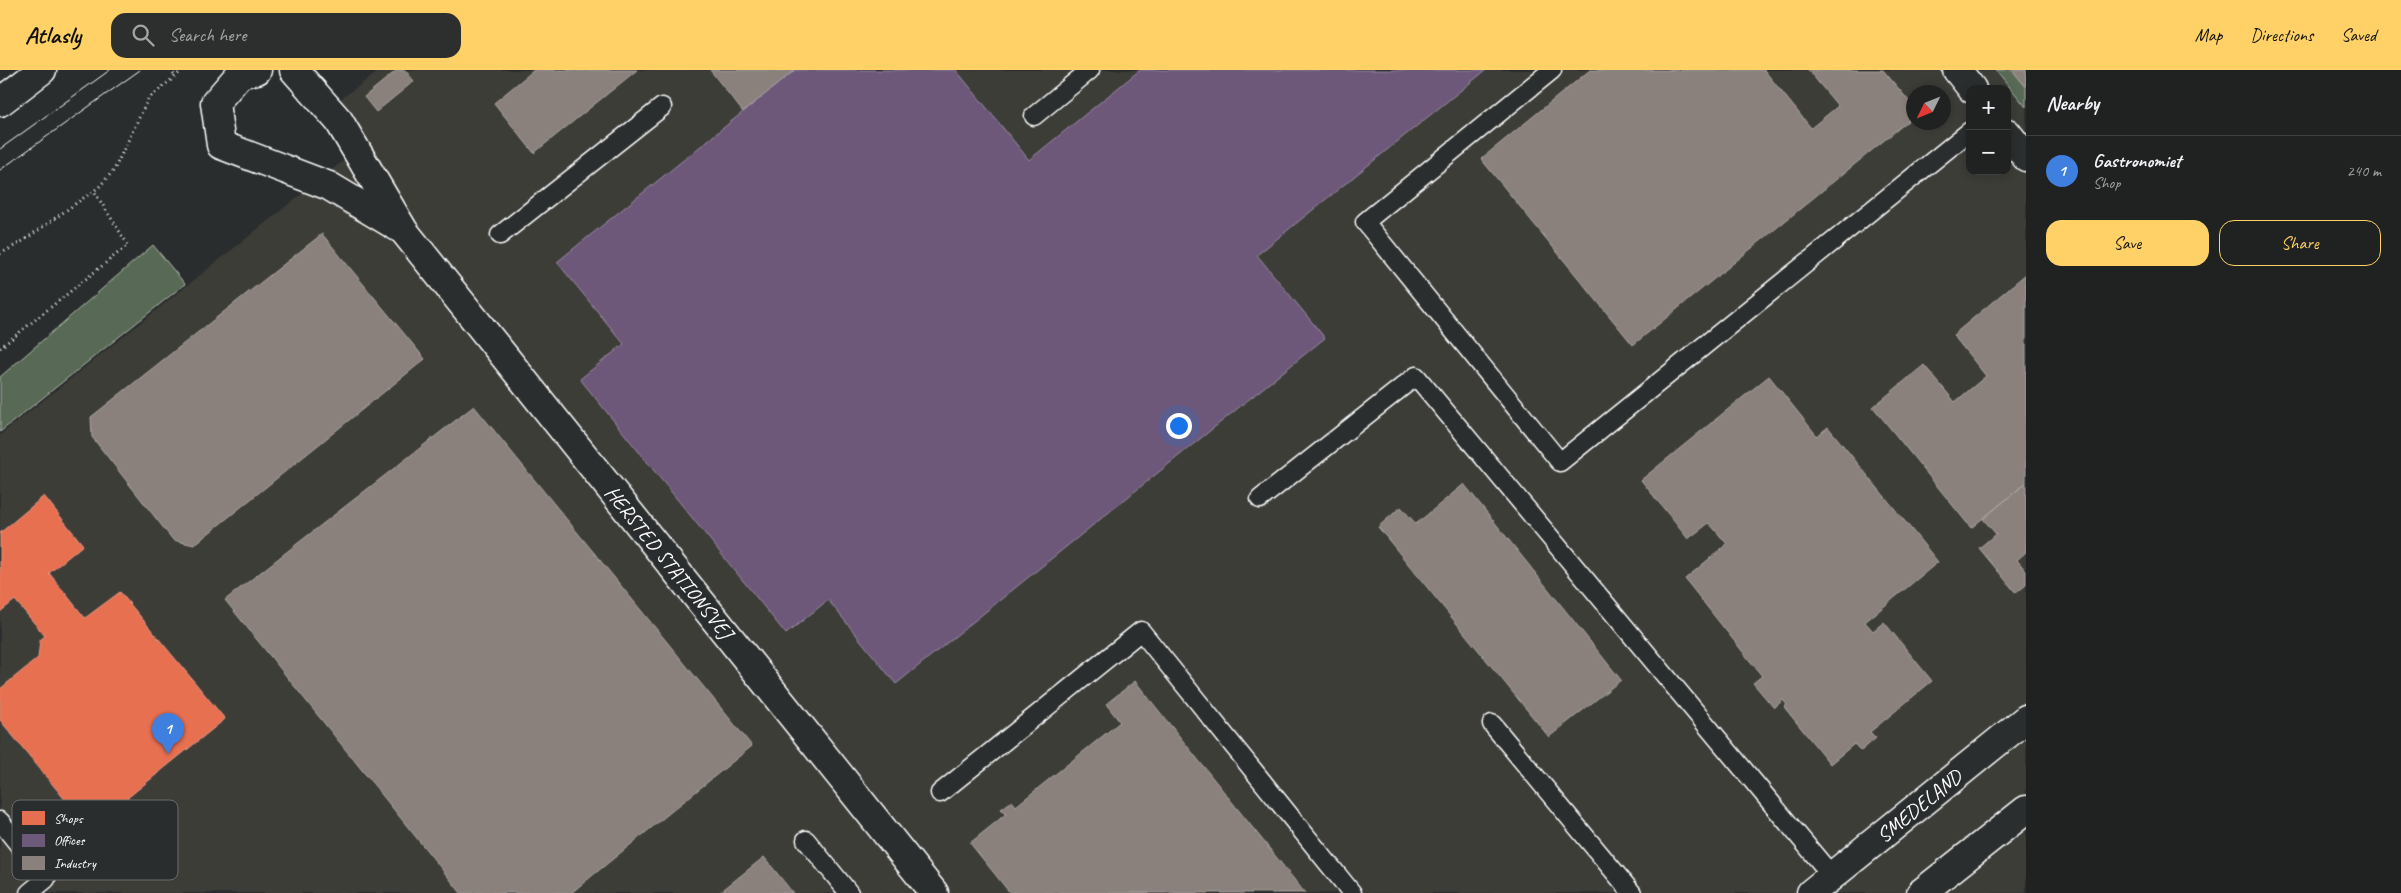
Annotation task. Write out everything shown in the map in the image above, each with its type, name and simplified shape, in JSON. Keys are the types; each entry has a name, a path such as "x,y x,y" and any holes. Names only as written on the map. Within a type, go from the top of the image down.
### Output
{"street":[{"path":"0,102 42,70"},
{"name":"HERSTED STATIONSVEJ","path":"257,70 240,74 215,103 221,145 329,186 404,231"},
{"name":"HERSTED STATIONSVEJ","path":"294,70 339,121 404,231 934,893"},
{"path":"1957,70 1969,85"},
{"path":"2011,138 2026,157"},
{"name":"SMEDELAND","path":"1822,885 2026,719"},
{"path":"1922,893 2026,810"}],"lane":[{"path":"1034,116 1090,70"},
{"path":"1552,70 1365,222 1560,462 1966,134"},
{"path":"500,235 662,107"},
{"path":"1260,499 1416,376 1822,885"},
{"path":"940,792 1142,631 1352,893"},
{"path":"1492,724 1632,893"},
{"path":"0,821 12,836"},
{"path":"806,840 849,893"},
{"path":"31,892 44,880"}],"path":[{"path":"170,70 175,76"},
{"path":"0,254 23,241 94,191 114,170 148,99 183,70"},
{"path":"0,348 128,245 94,191"}],"shaded area":[{"path":"381,70 2026,70 2026,893 0,893 0,435 368,141 336,102"}],"green space":[{"path":"1996,70 2026,70 2026,107 2011,88 2011,85 2008,85"},
{"path":"153,245 185,284 0,432 0,377"}],"building: Shops":[{"path":"44,496 83,545 49,573 85,618 120,592 225,719 125,800 65,800 0,720 0,689 38,658 40,640 45,636 15,600 0,612 0,533"}],"building: Offices":[{"path":"795,70 956,70 1029,160 1140,70 1486,70 1257,255 1325,338 896,684 828,600 786,634 580,379 624,344 557,262"}],"building: Industry":[{"path":"397,70 405,70 414,81 376,112 364,97"},
{"path":"534,70 637,70 534,153 494,103"},
{"path":"710,70 795,70 743,112"},
{"path":"1590,70 1764,70 1811,128 1838,106 1808,70 1883,70 1906,97 1906,123 1633,345 1481,159"},
{"path":"2012,70 2026,70 2026,87"},
{"path":"322,234 425,359 194,545 173,540 92,437 91,417"},
{"path":"2026,274 2026,483 1971,528 1873,407 1924,365 1955,402 1986,376 1953,335"},
{"path":"1769,376 1817,436 1828,427 1938,562 1865,622 1873,631 1884,622 1932,681 1870,732 1876,738 1861,751 1854,744 1830,764 1784,707 1787,705 1783,700 1774,708 1753,683 1762,676 1685,579 1727,544 1709,523 1688,539 1641,480"},
{"path":"474,406 752,746 571,893 461,893 225,600"},
{"path":"2026,483 2026,552 2017,560 2026,571 2026,585 2016,593 1979,548 1996,534 1983,519"},
{"path":"1464,484 1621,680 1549,737 1378,527 1401,507 1416,524"},
{"path":"1135,681 1305,893 1010,893 970,843 1006,814 1001,809 1012,801 1016,806 1120,722 1106,704"},
{"path":"764,857 793,893 719,893"}],"tram line":[{"path":"0,149 110,70"},
{"path":"0,170 140,70"}],"place":[{"name":"Gastronomiet","path":"168,754"}]}
